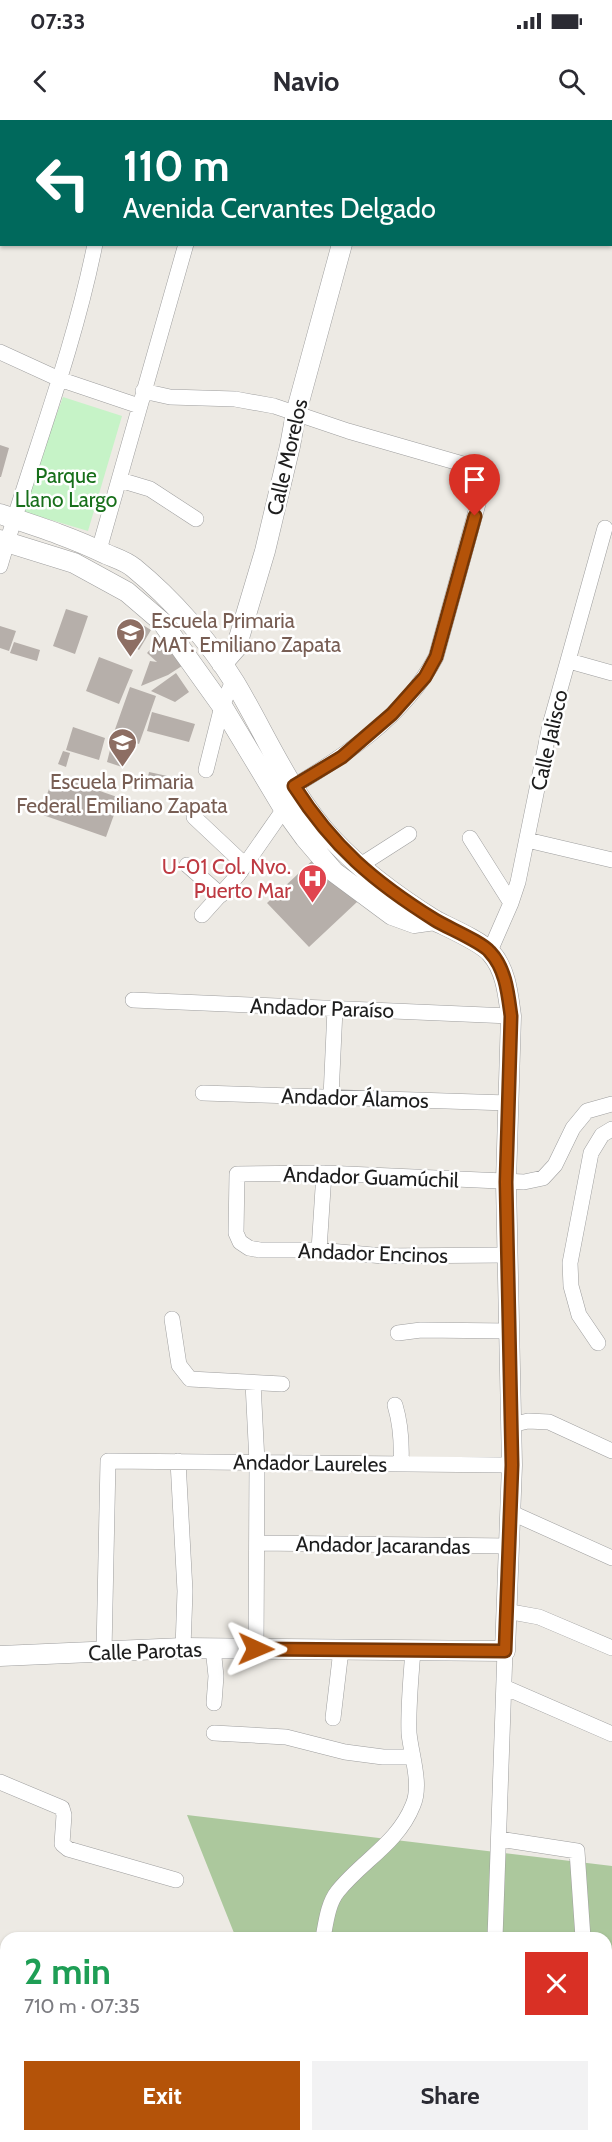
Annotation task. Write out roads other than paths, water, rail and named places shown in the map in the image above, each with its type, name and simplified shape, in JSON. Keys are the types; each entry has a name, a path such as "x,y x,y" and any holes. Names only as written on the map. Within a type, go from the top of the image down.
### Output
{"street":[{"path":"0,566 7,516 59,379 94,246"},
{"path":"99,550 185,246"},
{"name":"Calle Morelos","path":"222,664 234,652 265,551 296,413 341,246"},
{"path":"0,352 59,379 141,398 235,399 274,406 348,431 487,471 436,657 425,677 392,714 342,757 294,786 280,802 245,864 202,915"},
{"path":"120,480 150,489 196,519"},
{"path":"7,516 70,537 132,566 172,605 213,651 234,681 313,816 392,915 414,923 435,920 490,951 501,969 508,992 511,1016 506,1182 512,1465 495,1932"},
{"name":"Calle Jalisco","path":"490,951 511,903 527,840 550,725 605,528"},
{"path":"3,541 74,563 127,592 162,622 222,706 280,802 305,838 334,872 361,876 409,834"},
{"path":"569,661 612,673"},
{"path":"206,770 222,706 234,681"},
{"path":"194,817 245,864"},
{"path":"470,838 511,903"},
{"path":"527,840 612,860"},
{"path":"188,865 220,895"},
{"name":"Andador Paraíso","path":"133,1000 511,1016"},
{"path":"331,1097 335,1009"},
{"name":"Andador Álamos","path":"203,1093 508,1103"},
{"name":"Andador Guamúchil","path":"240,1242 236,1233 237,1174 324,1173 524,1182 543,1178 555,1165 573,1128 587,1111 612,1104"},
{"path":"598,1343 579,1315 571,1286 570,1263 591,1153 602,1136 612,1129"},
{"path":"320,1250 324,1173"},
{"name":"Andador Encinos","path":"240,1242 249,1248 260,1250 320,1250 383,1256 507,1255"},
{"path":"171,1319 179,1365 190,1379 282,1384"},
{"path":"398,1333 421,1330 509,1330"},
{"path":"254,1383 257,1462 256,1649"},
{"path":"395,1405 402,1436 401,1464"},
{"path":"511,1425 528,1421 549,1422 612,1451"},
{"name":"Andador Laureles","path":"104,1652 108,1461 512,1465"},
{"path":"178,1461 185,1591 183,1648"},
{"path":"510,1512 612,1558"},
{"name":"Andador Jacarandas","path":"257,1543 508,1546"},
{"path":"507,1611 539,1617 612,1648"},
{"name":"Calle Parotas","path":"0,1656 183,1648 505,1651"},
{"path":"213,1648 216,1676 214,1703"},
{"path":"333,1718 341,1650"},
{"path":"324,1932 330,1905 338,1891 393,1840 405,1825 415,1802 416,1781 409,1732 412,1650"},
{"path":"504,1687 612,1734"},
{"path":"214,1734 286,1737 345,1752 383,1757 412,1757"},
{"path":"0,1782 62,1808 64,1815 63,1844 68,1849 176,1880"},
{"path":"499,1839 577,1851 583,1932"}],"place":[{"name":"Escuela Primaria MAT. Emiliano Zapata","path":"130,658"},
{"name":"Escuela Primaria Federal Emiliano Zapata","path":"122,768"},
{"name":"U-01 Col. Nvo. Puerto Mar","path":"312,904"}],"park label":[{"name":"Parque Llano Largo","path":"66,487"}]}
